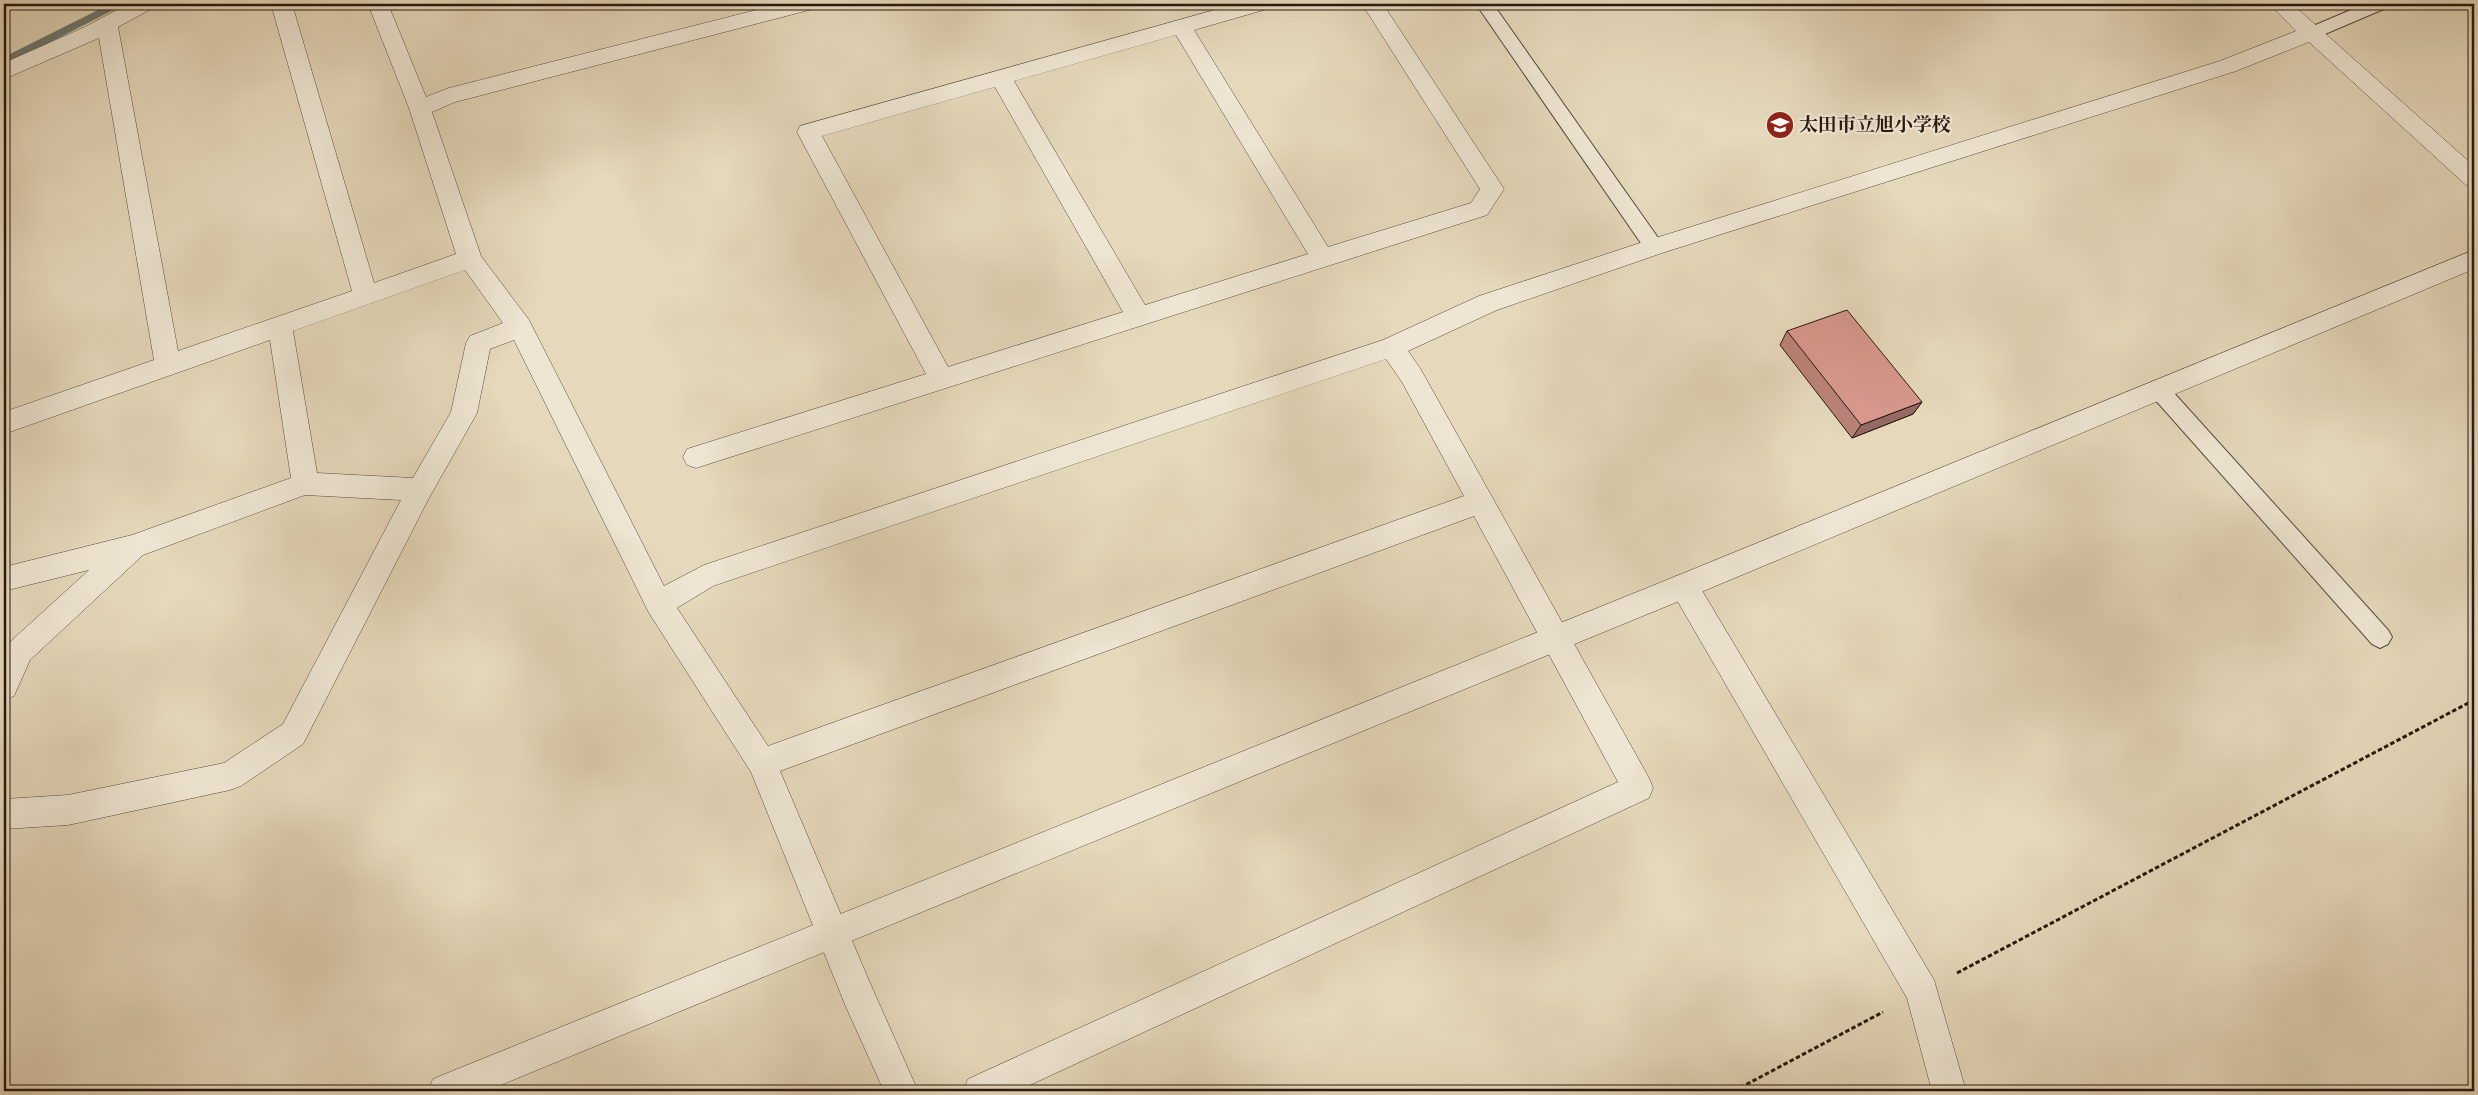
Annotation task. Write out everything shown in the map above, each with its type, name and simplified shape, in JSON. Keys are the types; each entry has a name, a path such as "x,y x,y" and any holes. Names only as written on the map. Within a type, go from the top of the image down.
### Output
{"street":[{"path":"4,72 107,24 144,4"},
{"path":"281,4 366,296"},
{"path":"378,4 420,108 470,260 520,327 659,604 762,763 835,934 858,994 902,1091"},
{"path":"420,108 449,96 806,4"},
{"path":"942,379 808,132 1260,4"},
{"path":"696,457 1479,209 1492,189 1372,4"},
{"path":"2279,4 2474,179"},
{"path":"107,24 168,365"},
{"path":"1182,27 1323,258"},
{"path":"659,604 704,577 1392,347 1488,303 1654,247 2228,66 2312,33"},
{"path":"1001,77 1139,317"},
{"path":"445,1091 835,934 1684,586 2474,259"},
{"path":"4,423 470,260"},
{"path":"280,326 305,484"},
{"path":"4,814 68,810 230,776 294,734 420,490 464,413 479,343 520,327"},
{"path":"980,1091 1638,788 1554,639 1411,375 1392,347"},
{"path":"4,579 133,547 305,484 420,490"},
{"path":"762,763 1480,502"},
{"path":"4,687 20,651 133,547"},
{"path":"1684,586 1922,992 1949,1091"}],"lane":[{"path":"1484,4 1654,247"},
{"path":"2312,33 2380,4"},
{"path":"2158,389 2380,637"}],"path":[{"path":"1734,1091 2474,700"}],"building":[{"path":"1847,310 1922,402 1861,425 1787,331"}],"waterway":[{"path":"4,62 119,4"}],"place":[{"name":"太田市立旭小学校","path":"1780,125"}]}
